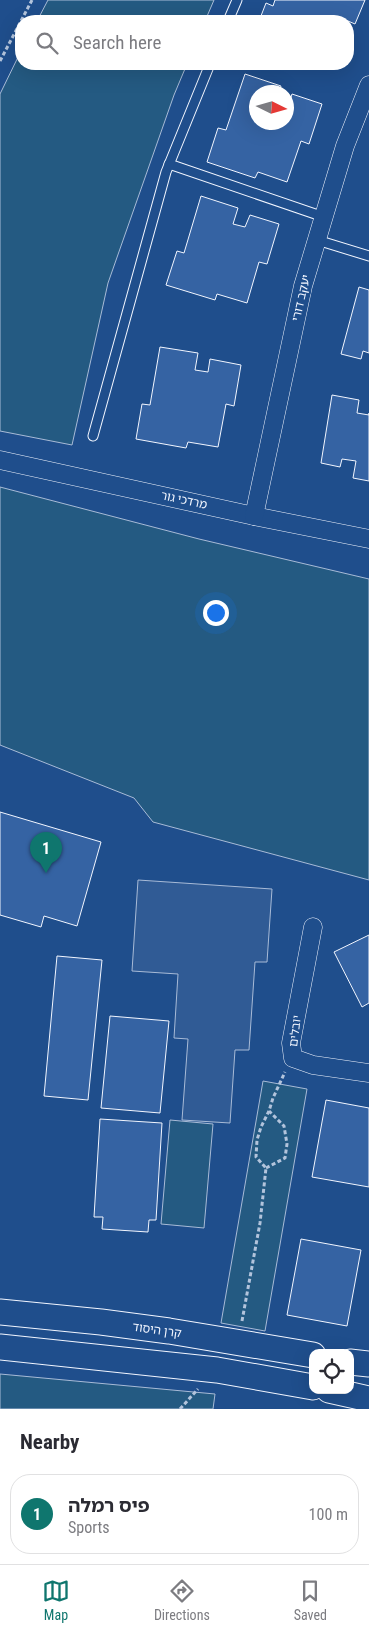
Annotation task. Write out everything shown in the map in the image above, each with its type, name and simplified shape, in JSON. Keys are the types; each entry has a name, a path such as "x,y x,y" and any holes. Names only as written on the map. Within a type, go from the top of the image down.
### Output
{"main road":[{"name":"קרן היסוד","path":"0,1312 110,1323 309,1355"},
{"path":"0,1347 217,1370 309,1386"},
{"path":"354,1362 369,1364"},
{"path":"347,1394 369,1399"}],"street":[{"name":"יעקב דורי","path":"254,516 303,286 345,146 369,85"},
{"name":"מרדכי גור","path":"0,460 254,516 369,538"},
{"name":"יובלים","path":"313,927 291,1043 292,1058 313,1065 369,1073"}],"lane":[{"path":"231,15 237,0"},
{"path":"93,436 169,164 208,70"},
{"path":"169,164 324,217"},
{"path":"317,240 369,256"}],"path":[{"path":"24,15 32,0"},
{"path":"0,61 15,32"},
{"path":"238,1343 260,1224 266,1168 256,1157 256,1140 269,1111 272,1098 292,1058"},
{"path":"266,1168 286,1158 287,1144 284,1126 269,1111"}],"shaded area":[{"path":"48,0 214,0 208,15 40,15"},
{"path":"15,63 15,70 184,70 108,283 72,445 0,431 0,94"},
{"path":"0,487 199,539 369,579 369,880 153,822 134,798 0,745"},
{"path":"138,880 272,889 267,962 255,962 249,1050 235,1050 230,1123 182,1120 188,1039 174,1038 178,974 132,971"},
{"path":"263,1081 307,1089 265,1331 221,1323"},
{"path":"170,1120 213,1124 204,1228 161,1224"},
{"path":"0,1374 215,1394 213,1409 0,1409"}],"building":[{"path":"275,0 365,0 355,24 354,15 261,15 266,3 273,6"},
{"path":"245,74 278,85 249,85 249,130 294,130 294,95 322,104 309,144 301,141 287,182 258,172 255,178 207,162 218,128 226,130"},
{"path":"201,196 238,208 233,224 245,227 250,215 279,224 267,264 259,262 247,303 217,294 215,300 166,285 177,251 184,253"},
{"path":"359,287 369,290 369,353 363,351 361,359 341,354"},
{"path":"160,347 198,353 195,370 208,372 210,359 241,365 234,406 226,404 218,447 188,442 186,448 136,439 142,404 150,405"},
{"path":"332,395 359,400 357,413 369,415 369,481 353,478 356,461 342,459 340,467 321,463"},
{"path":"0,812 101,842 77,926 44,916 41,927 0,915"},
{"path":"369,935 369,1003 362,1007 334,952"},
{"path":"57,956 102,960 88,1100 44,1096"},
{"path":"110,1016 169,1021 160,1113 101,1108"},
{"path":"326,1100 369,1108 369,1187 312,1177"},
{"path":"100,1119 162,1123 156,1220 149,1220 148,1232 102,1229 103,1217 94,1217"},
{"path":"301,1239 361,1250 347,1326 287,1315"}],"place":[{"name":"פיס רמלה","path":"46,873"}]}
